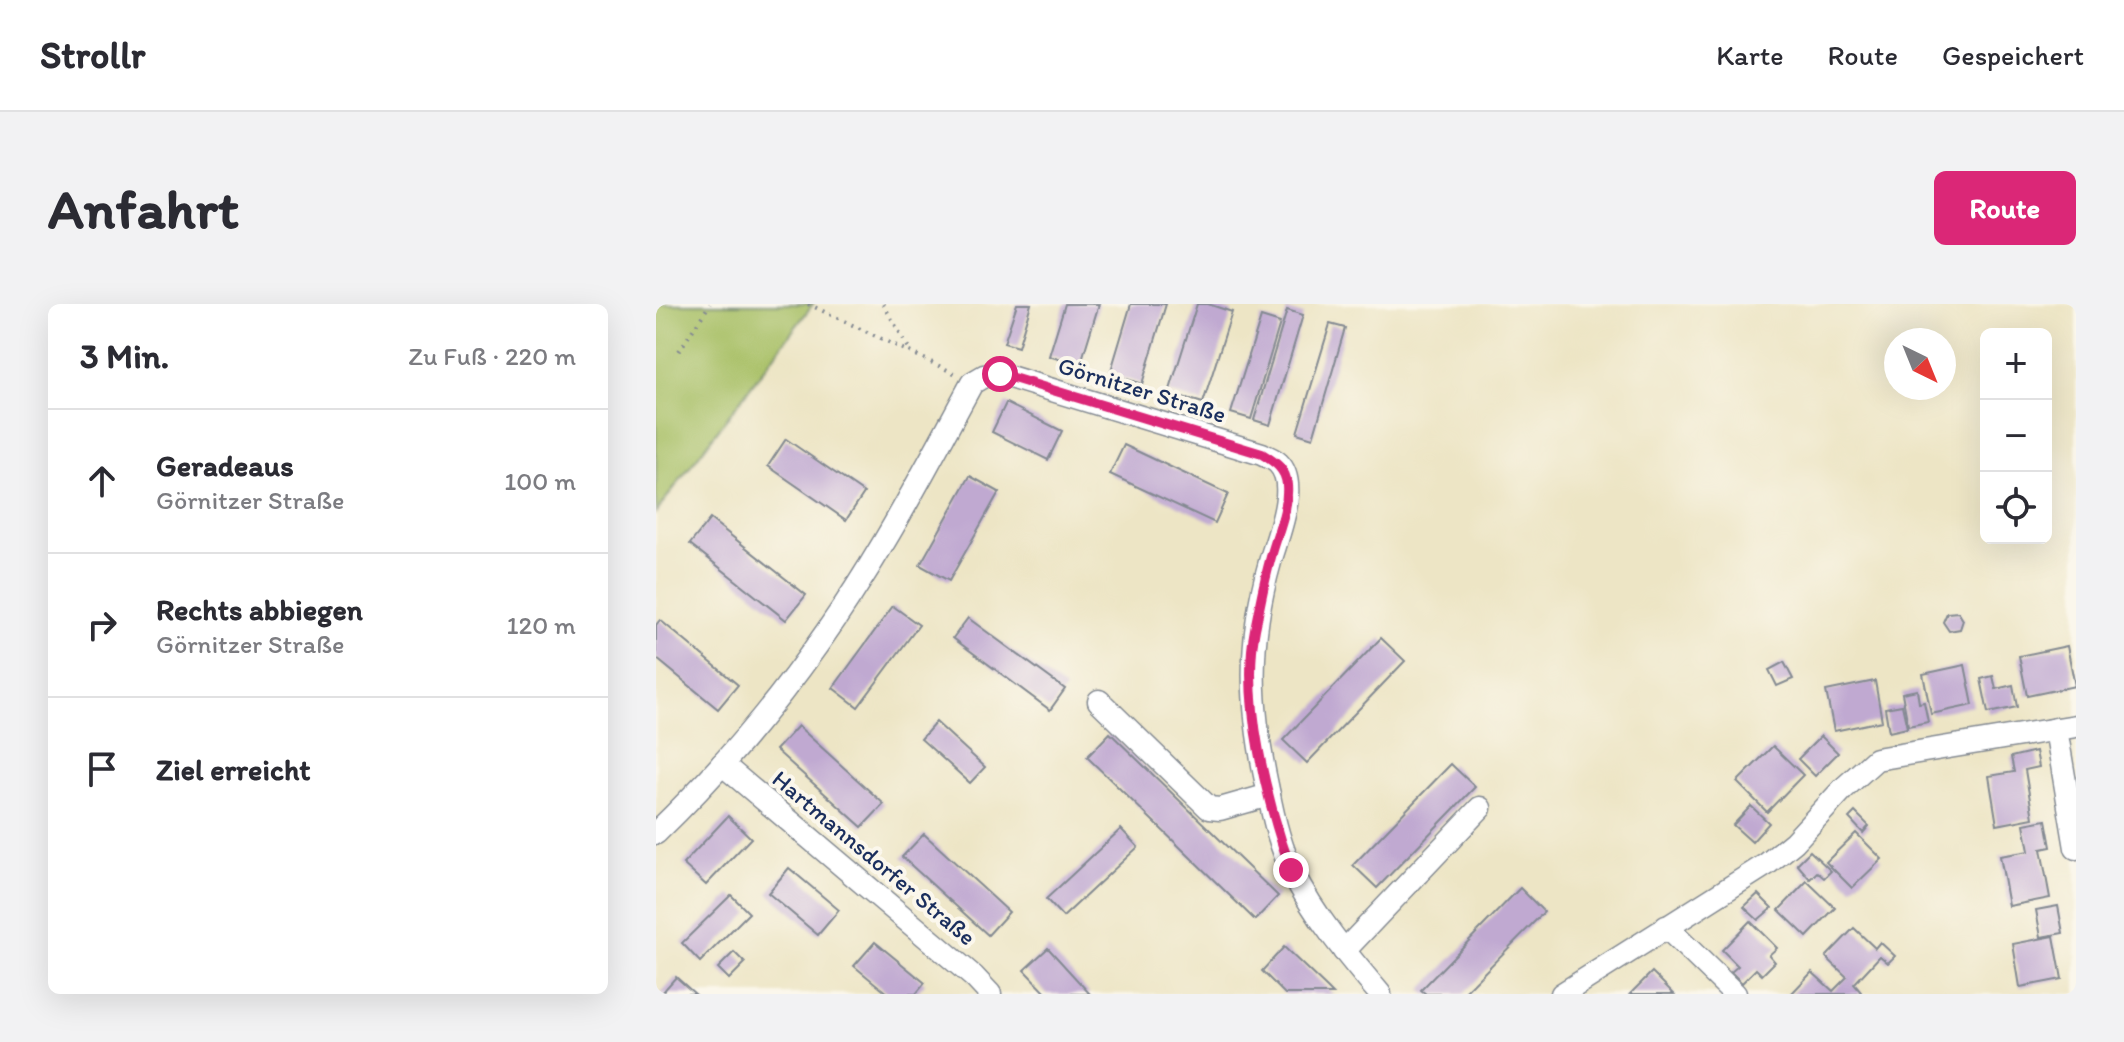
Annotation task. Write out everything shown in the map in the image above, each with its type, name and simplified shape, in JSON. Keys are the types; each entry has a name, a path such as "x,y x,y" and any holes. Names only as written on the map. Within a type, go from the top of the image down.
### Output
{"street":[{"name":"Görnitzer Straße","path":"972,383 984,376 1000,374 1262,454 1279,464 1287,477 1287,500 1254,634 1256,736 1274,821 1291,870 1331,937 1380,994"},
{"path":"656,833 722,764 796,673 849,598 885,542 972,383"},
{"path":"1099,701 1209,808 1220,809 1269,795"},
{"path":"1565,993 1767,864 1794,842 1876,759 2066,728 2076,848"},
{"name":"Hartmannsdorfer Straße","path":"722,764 974,977 990,994"},
{"path":"1344,951 1480,808"},
{"path":"1666,927 1735,994"}],"path":[{"path":"679,351 710,304"},
{"path":"808,304 972,383"},
{"path":"883,304 912,352"}],"green space":[{"path":"656,304 813,304 656,512"}],"building":[{"path":"1017,304 1031,304 1018,347 1004,343"},
{"path":"1065,304 1099,304 1080,366 1049,356"},
{"path":"1131,304 1166,304 1142,384 1110,374"},
{"path":"1197,304 1208,304 1232,312 1203,403 1169,393"},
{"path":"1287,310 1303,315 1270,425 1254,420"},
{"path":"1261,317 1280,323 1251,419 1231,413"},
{"path":"1330,324 1345,328 1313,438 1297,433"},
{"path":"1006,403 1062,431 1048,460 992,432"},
{"path":"786,439 864,493 846,520 768,466"},
{"path":"1124,445 1228,494 1215,523 1110,474"},
{"path":"970,476 999,492 949,581 920,565"},
{"path":"710,519 806,595 786,620 690,544"},
{"path":"893,606 919,625 858,707 833,688"},
{"path":"1958,612 1963,620 1960,629 1949,631 1943,622 1947,613"},
{"path":"968,618 1065,689 1050,710 953,638"},
{"path":"660,620 738,685 718,709 656,658 656,625"},
{"path":"1381,638 1405,661 1307,763 1283,740"},
{"path":"2067,646 2075,686 2027,696 2019,656"},
{"path":"1784,662 1793,679 1777,686 1769,670"},
{"path":"1965,665 1973,705 1931,714 1923,674"},
{"path":"1993,676 1996,689 2013,685 2017,707 1988,713 1981,679"},
{"path":"1875,681 1882,721 1834,731 1826,691"},
{"path":"1917,690 1919,703 1924,702 1928,722 1908,726 1902,693"},
{"path":"1902,705 1907,728 1889,732 1885,708"},
{"path":"936,722 985,767 970,783 921,739"},
{"path":"798,726 884,804 862,827 776,750"},
{"path":"1110,733 1278,896 1255,920 1087,757"},
{"path":"1821,736 1838,753 1815,776 1798,759"},
{"path":"1773,746 1803,775 1767,812 1737,782"},
{"path":"2036,751 2039,767 2025,770 2033,818 1997,825 1989,776 2014,772 2011,757"},
{"path":"1451,764 1475,787 1377,888 1353,865"},
{"path":"1751,806 1769,823 1752,842 1733,825"},
{"path":"1855,812 1869,826 1863,833 1849,818"},
{"path":"728,816 751,838 706,885 683,864"},
{"path":"2046,820 2051,847 2041,849 2050,898 2009,906 2000,856 2029,851 2024,824"},
{"path":"1121,829 1138,847 1063,917 1046,899"},
{"path":"1856,833 1882,859 1852,888 1826,862"},
{"path":"924,834 1009,912 988,935 902,857"},
{"path":"1810,851 1831,871 1824,878 1817,872 1810,879 1797,864"},
{"path":"789,868 839,910 818,935 768,893"},
{"path":"1807,881 1835,908 1807,937 1779,910"},
{"path":"1520,888 1544,912 1463,994 1426,994 1421,990"},
{"path":"1758,894 1772,908 1758,920 1744,907"},
{"path":"731,895 749,913 700,962 682,943"},
{"path":"2058,906 2063,933 2041,937 2036,910"},
{"path":"1750,921 1777,948 1769,955 1775,962 1762,975 1756,969 1742,983 1731,972 1738,966 1722,950"},
{"path":"1854,928 1875,948 1880,942 1895,956 1888,963 1880,956 1854,984 1861,992 1859,994 1791,994 1812,972 1833,991 1847,977 1826,957"},
{"path":"2054,936 2062,979 2020,987 2013,944"},
{"path":"875,942 925,983 916,994 888,994 854,966"},
{"path":"1284,947 1333,994 1285,994 1262,971"},
{"path":"1048,948 1090,994 1047,994 1024,970"},
{"path":"734,952 745,963 729,979 718,968"},
{"path":"1652,972 1674,994 1630,994"},
{"path":"676,977 695,994 661,994"}],"route":[{"path":"1000,374 1262,454 1279,464 1287,477 1287,500 1254,634 1253,674 1256,736 1274,821 1291,870"}]}
